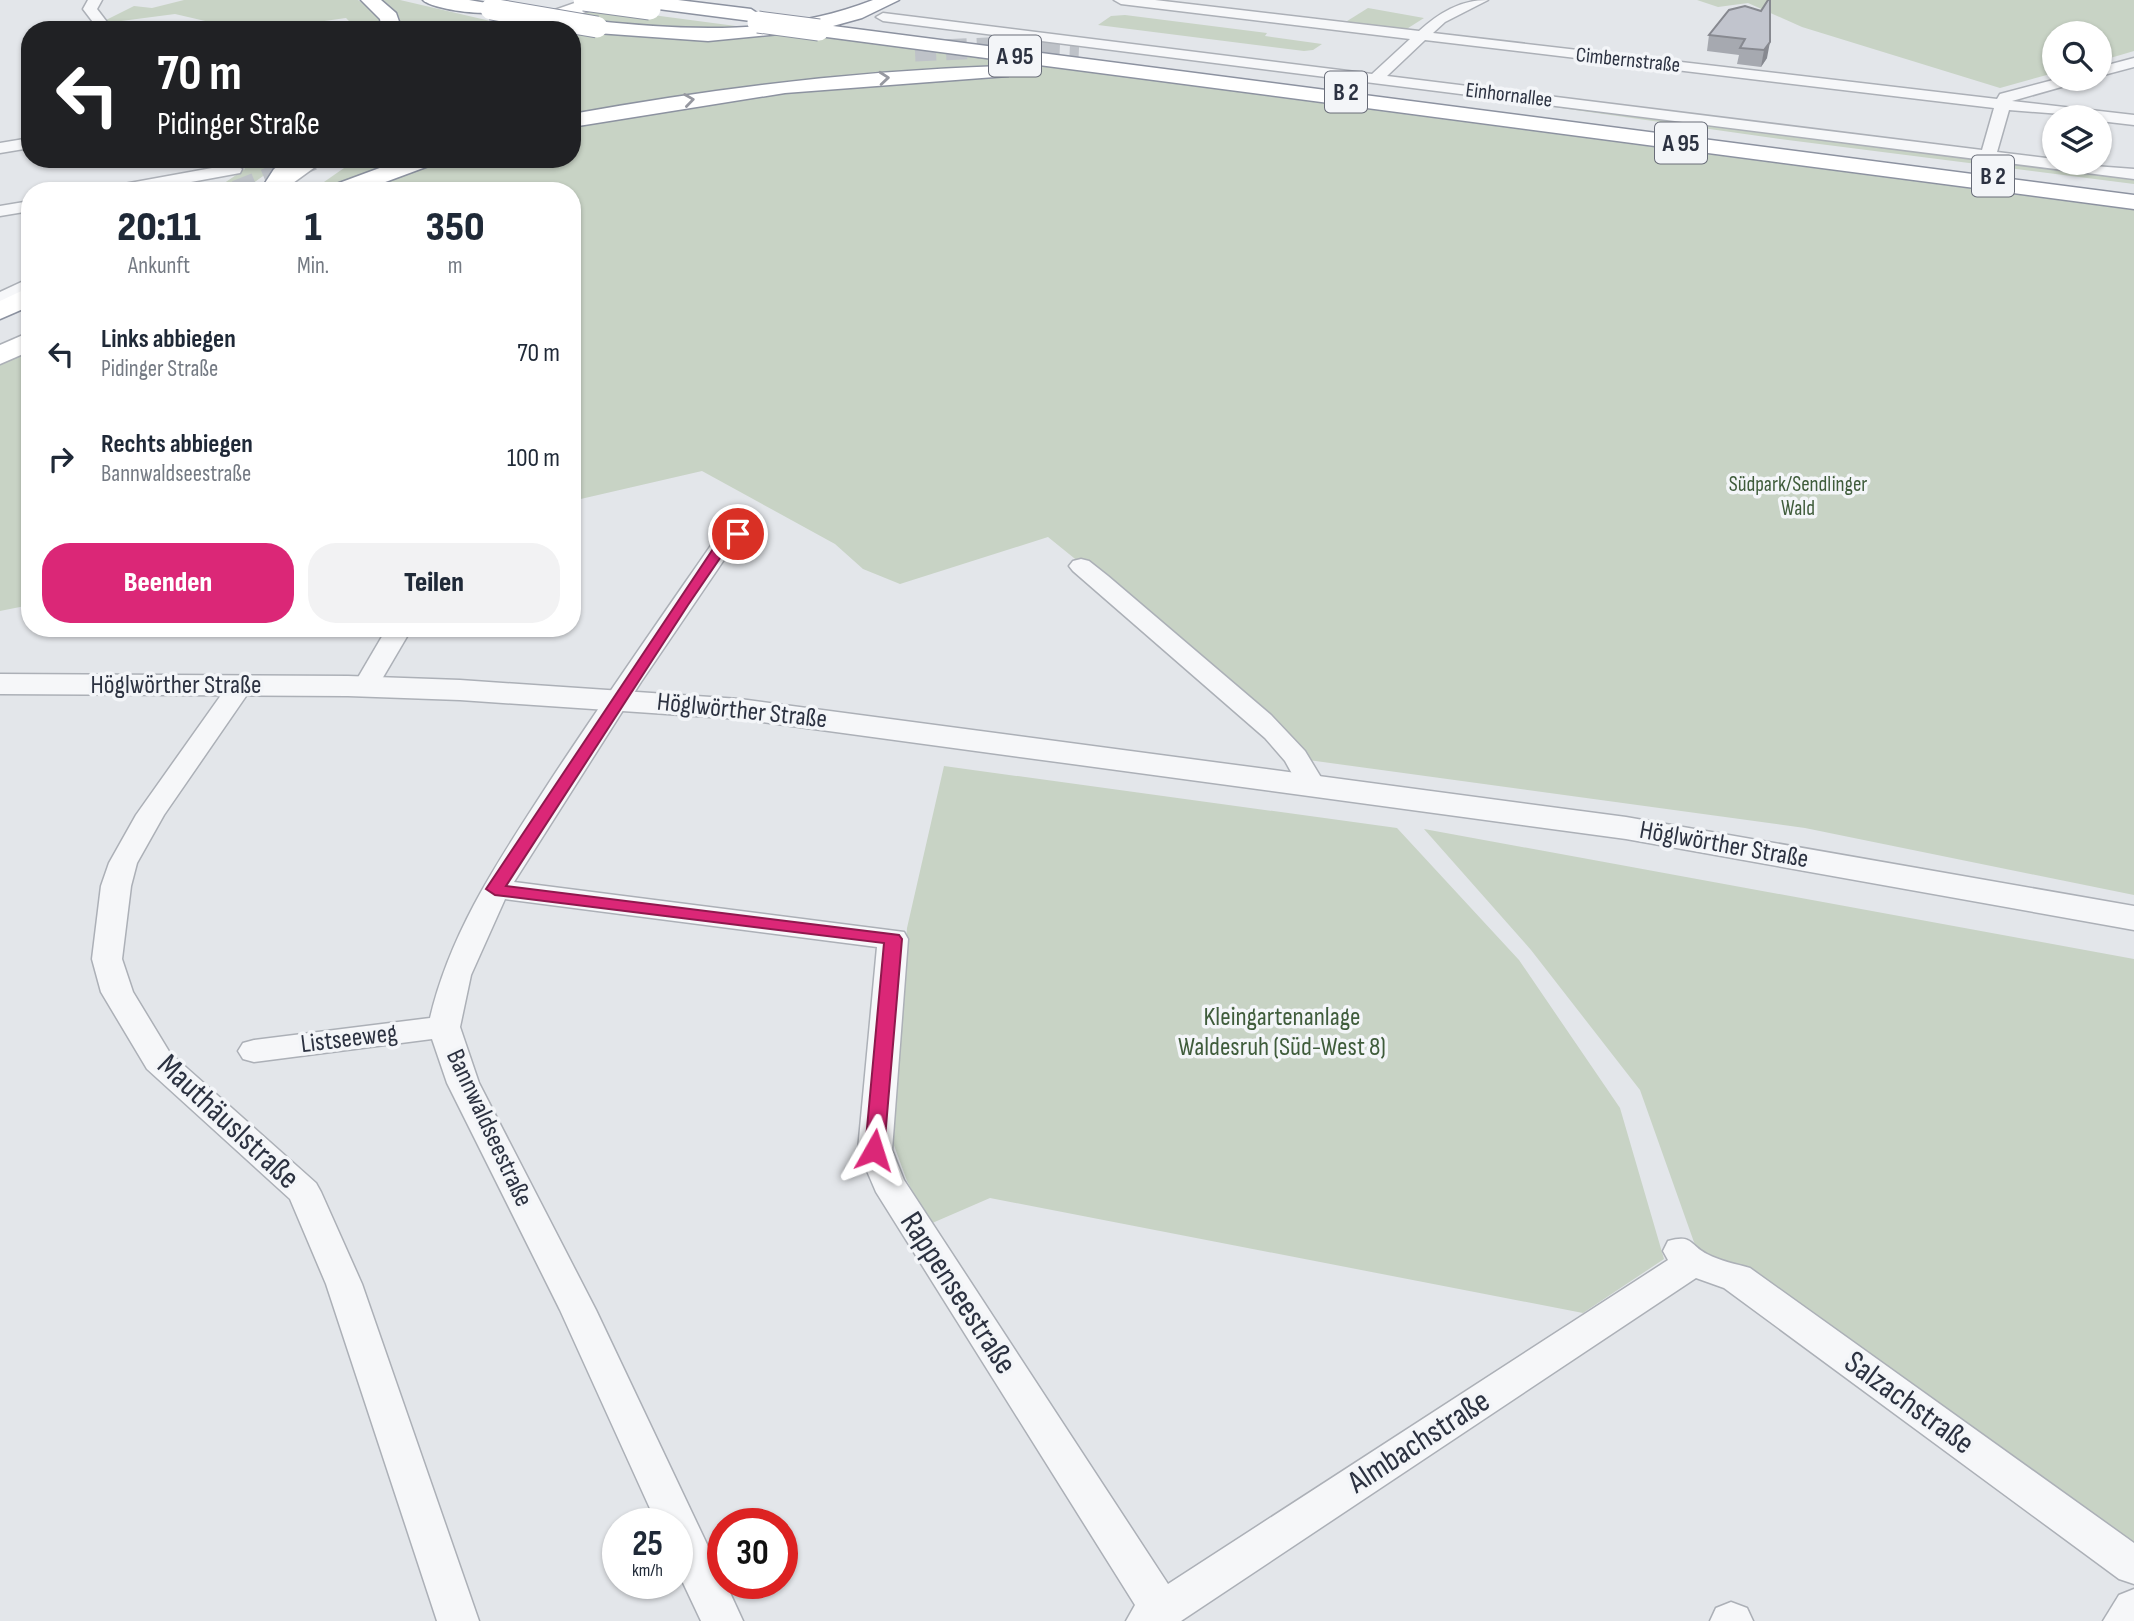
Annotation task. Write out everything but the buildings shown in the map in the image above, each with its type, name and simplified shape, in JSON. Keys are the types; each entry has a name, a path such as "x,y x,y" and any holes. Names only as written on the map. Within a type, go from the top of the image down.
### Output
{"main road":[{"path":"370,0 390,21"},
{"path":"432,0 562,21"},
{"path":"517,21 574,0"},
{"name":"A 95","path":"584,0 651,4 758,22 830,28 1210,82 2134,202"},
{"path":"542,21 601,0"},
{"path":"739,0 794,9 863,0"},
{"name":"B 2","path":"651,4 2134,194"},
{"path":"581,24 676,35 760,31 894,6"},
{"path":"1079,48 1308,75 1815,147 1852,158"},
{"path":"850,56 915,51"},
{"path":"581,120 753,91 965,73 1086,73 1210,82"},
{"path":"281,182 282,174 290,168"},
{"path":"287,182 304,168"},
{"path":"293,182 322,168"},
{"path":"363,182 402,168"},
{"path":"0,312 21,300"},
{"path":"0,335 21,324"},
{"path":"0,356 21,345"}],"street":[{"path":"95,0 90,9 99,21"},
{"name":"Cimbernstraße","path":"1121,0 2134,120"},
{"path":"1207,10 1219,0"},
{"path":"1376,78 1440,19 1481,0"},
{"name":"Einhornallee","path":"894,6 1376,78 2134,174"},
{"path":"2112,68 2134,62"},
{"path":"1988,156 2005,97 2042,87"},
{"path":"0,135 21,132"},
{"path":"0,148 21,144"},
{"path":"152,182 213,168"},
{"path":"0,211 21,208"},
{"path":"0,300 21,289"},
{"name":"Bannwaldseestraße","path":"669,1508 578,1310 463,1083 444,1027 456,975 495,889 617,699 724,542 738,534"},
{"path":"1080,566 1150,622 1263,723 1305,768 1311,784"},
{"path":"366,687 395,637"},
{"name":"Höglwörther Straße","path":"0,684 366,687 617,699 740,709 891,727 1626,828 2134,918"},
{"name":"Mauthäuslstraße","path":"240,685 150,815 123,863 116,886 107,959 117,992 158,1060 304,1192 344,1284 411,1476 457,1621"},
{"name":"Rappenseestraße","path":"495,889 893,939 874,1150 888,1183 1154,1616"},
{"name":"Listseeweg","path":"254,1051 444,1027"},
{"name":"Almbachstraße","path":"1154,1616 1686,1256"},
{"name":"Salzachstraße","path":"1686,1256 1737,1278 2134,1566"},
{"name":"Bannwaldseestraße","path":"693,1559 722,1621"},
{"path":"2124,1621 2134,1608"}],"green space":[{"path":"184,0 358,0 375,11 380,21 349,21 346,18 324,21 205,21 175,14 104,21 134,6 152,8"},
{"path":"378,0 400,0 490,21 400,21 399,17"},
{"path":"1697,0 2134,0 2134,51 2112,57 2112,21 2042,21 2042,76 2000,88 1802,27 1748,3 1718,7"},
{"name":"Südpark/Sendlinger Wald","path":"592,7 2134,210 2134,895 1805,828 1301,759 1153,622 1048,537 900,584 863,569 835,544 702,471 581,499 581,182 324,182 344,168 581,168 581,21 554,21"},
{"path":"1368,8 1424,18 1405,30 1344,23"},
{"path":"1125,15 1267,33 1265,36 1322,44 1313,50 1304,51 1098,25 1111,16"},
{"path":"1421,88 2042,168 2042,172 1773,138"},
{"path":"274,168 255,182 226,182 245,169"},
{"path":"2063,175 2095,175 2134,180 2134,184"},
{"path":"21,354 21,607 0,611 0,365"},
{"name":"Kleingartenanlage Waldesruh (Süd-West 8)","path":"944,766 1397,828 1519,960 1620,1108 1664,1259 1583,1313 990,1198 930,1224 907,1181 891,1137 907,928"},
{"path":"1424,829 2134,959 2134,1560 1695,1245 1640,1090 1531,950"}],"tunnel":[{"path":"915,51 1033,46 1079,48"},
{"path":"258,182 293,168"}],"route":[{"path":"738,534 724,542 628,682 495,889 893,939 874,1150"}]}
